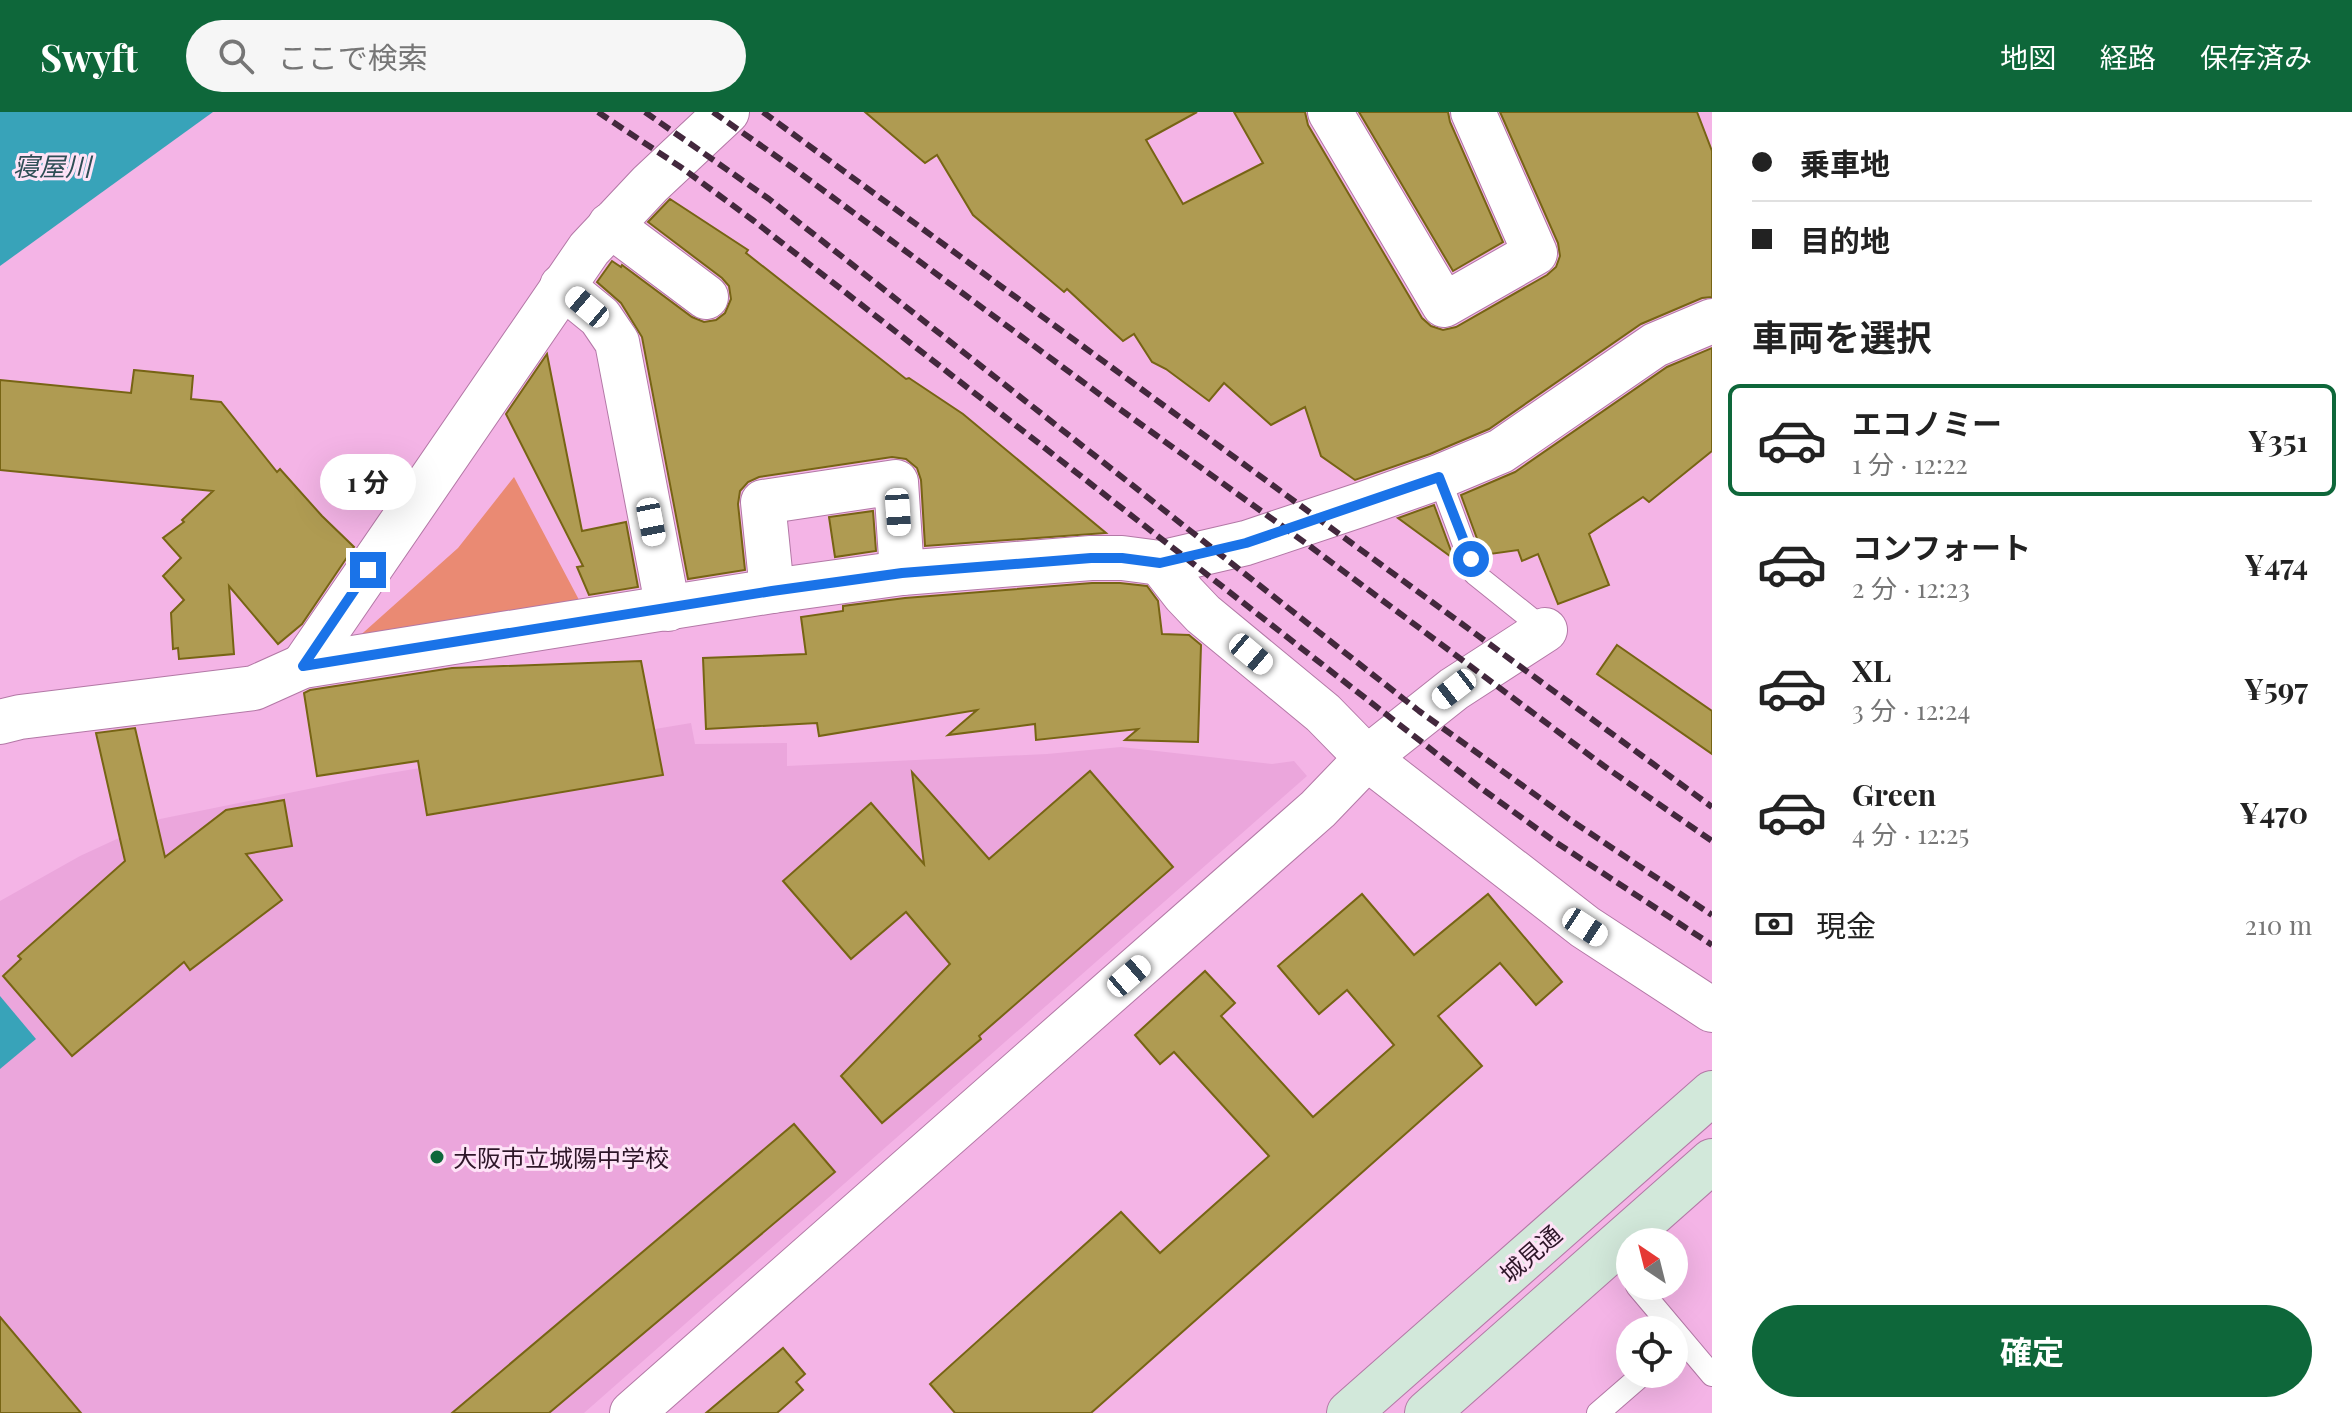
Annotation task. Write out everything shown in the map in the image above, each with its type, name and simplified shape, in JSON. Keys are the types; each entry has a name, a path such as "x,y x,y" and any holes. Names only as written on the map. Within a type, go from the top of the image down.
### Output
{"street":[{"path":"303,666 589,249 650,184 727,112"},
{"path":"1330,112 1444,305 1535,253 1473,112"},
{"path":"610,225 706,297"},
{"path":"562,286 600,317 617,342 668,609"},
{"path":"0,722 254,688 303,666 772,591 902,573 1091,558 1160,563 1246,543 1439,477 1501,451 1655,345 1712,321"},
{"path":"772,591 763,502 896,482 902,573"},
{"path":"1160,563 1203,614 1323,713 1367,758 1585,927 1712,1010"},
{"path":"632,1413 1318,809 1367,758 1454,689 1545,630"},
{"name":"城見通","path":"1349,1413 1712,1093"},
{"path":"1652,1228 1712,1161"},
{"path":"1427,1413 1616,1267"}],"lane":[{"path":"1439,477 1475,574 1545,630"},
{"path":"1688,1351 1712,1375"},
{"path":"1598,1413 1627,1388"}],"shaded area":[{"path":"514,477 587,615 355,640 458,548"},
{"name":"大阪市立城陽中学校","path":"691,723 695,744 787,743 787,766 1047,754 1121,747 1272,764 1294,761 1307,776 584,1413 0,1413 0,901 80,856 160,819 378,775"}],"water":[{"name":"寝屋川","path":"0,112 213,112 0,266"},
{"path":"0,996 36,1039 0,1069"}],"building":[{"path":"865,112 1197,112 1146,140 1183,204 1263,163 1234,112 1305,112 1308,125 1422,318 1431,326 1443,330 1456,327 1547,275 1556,267 1560,256 1558,243 1500,112 1697,112 1712,151 1712,297 1702,298 1641,324 1489,429 1355,480 1321,456 1305,407 1271,425 1224,383 1209,401 1152,362 1134,334 1123,341 1067,289 1064,292 973,215 937,155 925,163"},
{"path":"1359,112 1448,112 1503,242 1453,271"},
{"path":"670,199 748,250 746,253 906,379 909,378 963,414 1106,533 925,546 921,480 917,468 906,459 892,457 759,477 748,482 740,491 738,504 745,570 688,579 642,337 621,303 597,282 612,261 622,265 692,317 704,322 716,320 725,313 731,299 729,286 648,222"},
{"path":"1712,348 1712,451 1649,502 1643,497 1589,534 1609,585 1558,604 1538,554 1522,561 1518,550 1483,555 1461,495 1515,472 1667,367"},
{"path":"547,354 582,531 626,522 638,587 589,595 577,567 583,566 506,414"},
{"path":"134,370 193,376 191,399 221,402 277,472 280,469 354,547 302,624 278,644 229,586 234,654 179,659 178,648 173,649 171,613 184,600 163,576 181,558 163,538 184,522 182,520 213,491 0,470 0,380 131,393"},
{"path":"1434,505 1454,559 1398,518"},
{"path":"873,511 876,551 835,557 829,517"},
{"path":"1092,583 1147,586 1158,601 1162,634 1189,635 1201,645 1198,742 1125,740 1138,729 1036,740 1035,724 948,735 977,710 819,736 817,723 706,729 703,658 806,654 801,617 843,611 843,606 905,598"},
{"path":"1617,645 1712,711 1712,754 1597,674"},
{"path":"641,661 663,775 427,815 418,761 317,776 304,693 310,690 452,668"},
{"path":"135,728 165,857 226,810 284,800 292,846 246,854 282,900 190,970 184,962 72,1056 3,976 21,959 18,956 125,861 96,733"},
{"path":"1090,771 1173,867 882,1123 841,1076 950,964 906,912 851,959 783,881 871,803 924,864 912,772 989,859"},
{"path":"1362,894 1414,955 1488,894 1562,982 1536,1005 1500,963 1438,1016 1482,1066 1091,1413 955,1413 930,1384 1121,1212 1160,1253 1269,1156 1174,1052 1160,1064 1135,1035 1205,971 1235,1003 1221,1016 1313,1117 1394,1045 1347,990 1319,1014 1278,966"},
{"path":"794,1124 835,1172 549,1413 452,1413"},
{"path":"0,1317 81,1413 0,1413"},
{"path":"783,1348 805,1374 796,1382 803,1390 777,1413 706,1413"}],"railway":[{"path":"598,112 754,221 1478,786 1554,841 1712,945"},
{"path":"645,112 769,199 1419,711 1569,819 1712,915"},
{"path":"713,112 1311,547 1604,766 1712,841"},
{"path":"763,112 1712,807"}],"place":[{"name":"大阪市立城陽中学校","path":"437,1157"}],"route":[{"path":"368,570 303,666 902,573 1091,558 1160,563 1246,543 1439,477 1471,559"}]}
